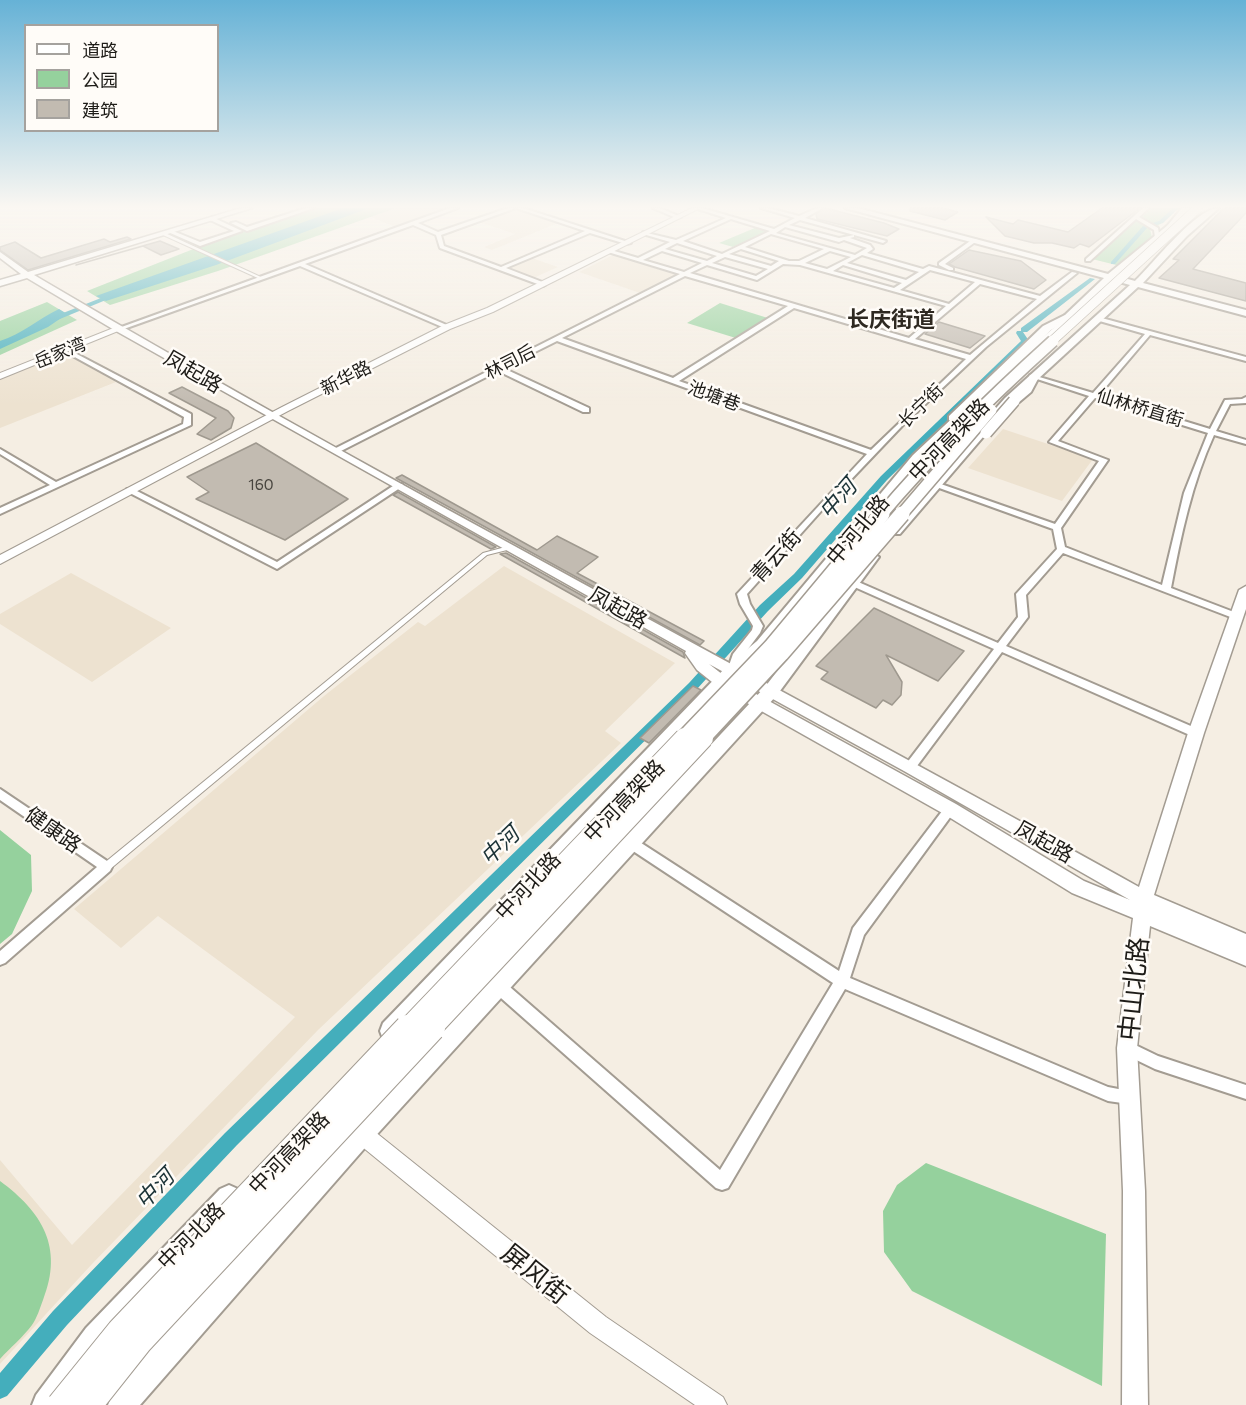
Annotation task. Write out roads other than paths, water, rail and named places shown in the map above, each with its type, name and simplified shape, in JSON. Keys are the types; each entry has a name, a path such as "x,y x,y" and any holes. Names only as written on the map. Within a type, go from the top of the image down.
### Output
{"main road":[{"path":"0,281 23,274"},
{"name":"凤起路","path":"26,274 271,416 686,646 717,670"},
{"path":"1115,274 1246,313"},
{"name":"中河北路","path":"46,1405 96,1338 142,1287 325,1102 717,670 762,645 917,458 1010,370 1066,322 1068,316 1115,274"},
{"name":"中河高架路","path":"60,1405 120,1331 771,647 922,466 979,408 1126,274"},
{"name":"中河高架路","path":"89,1405 139,1342 781,654 990,411 1138,274"},
{"name":"中河北路","path":"122,1405 143,1378 362,1134 766,697 875,553 985,425 1147,274"},
{"path":"1140,281 1246,306"},
{"path":"922,466 952,418 1047,328 1068,316"},
{"path":"831,596 886,549 1014,401 1027,390 1034,377"},
{"name":"中山北路","path":"1135,1405 1134,1191 1127,1048 1144,906 1196,732 1246,590"},
{"path":"717,670 766,697 1078,887 1144,906 1246,957"},
{"name":"凤起路","path":"766,697 910,767 1144,906 1246,944"}],"street":[{"path":"252,274 261,278"},
{"path":"119,329 273,274"},
{"path":"322,274 447,327"},
{"path":"513,274 543,284"},
{"name":"新华路","path":"0,560 271,416 447,327 490,310 565,274"},
{"path":"684,274 971,358"},
{"name":"林司后","path":"336,450 684,274"},
{"path":"741,274 757,278 763,274"},
{"path":"837,274 951,306"},
{"path":"877,274 906,282"},
{"path":"895,290 919,274"},
{"path":"951,274 1043,296"},
{"path":"966,274 1043,296"},
{"name":"长宁街","path":"871,453 971,358 1043,296 1073,274"},
{"path":"910,340 980,281"},
{"path":"674,381 792,306"},
{"path":"1098,320 1246,359"},
{"name":"岳家湾","path":"0,376 119,329"},
{"path":"910,767 1023,617 1021,594 1060,549 1057,528 1104,460 1053,442 1148,334"},
{"name":"池塘巷","path":"556,338 871,453"},
{"path":"0,511 186,425 188,416 73,354"},
{"path":"498,368 586,410"},
{"name":"仙林桥直街","path":"1034,377 1096,394 1246,442"},
{"path":"1166,590 1178,525 1211,430 1228,402 1245,401 1246,399"},
{"path":"0,451 55,484"},
{"name":"青云街","path":"717,670 737,656 757,631 758,626 742,594 871,453"},
{"path":"935,485 1057,528"},
{"path":"130,491 277,567 399,486"},
{"path":"0,959 106,867 485,554 510,548"},
{"path":"1060,549 1236,616"},
{"path":"853,584 1196,732"},
{"name":"健康路","path":"0,794 106,867"},
{"path":"498,986 722,1182 843,981 858,932 950,809"},
{"path":"631,843 843,981 1108,1094 1129,1097"},
{"path":"1127,1048 1155,1062 1246,1092"},
{"name":"屏风街","path":"362,1134 597,1325 715,1405"}],"water":[{"path":"159,274 190,274 106,301 96,296"},
{"path":"59,309 67,314 48,327 0,349 0,341"}],"waterway":[{"name":"中河","path":"1024,330 1092,279"},
{"path":"52,319 116,294"},
{"name":"中河","path":"0,1389 60,1318 231,1139 693,686 764,608 798,576 884,478 1025,341 1020,333"}],"district":[{"name":"长庆街道","path":"891,320"}]}
